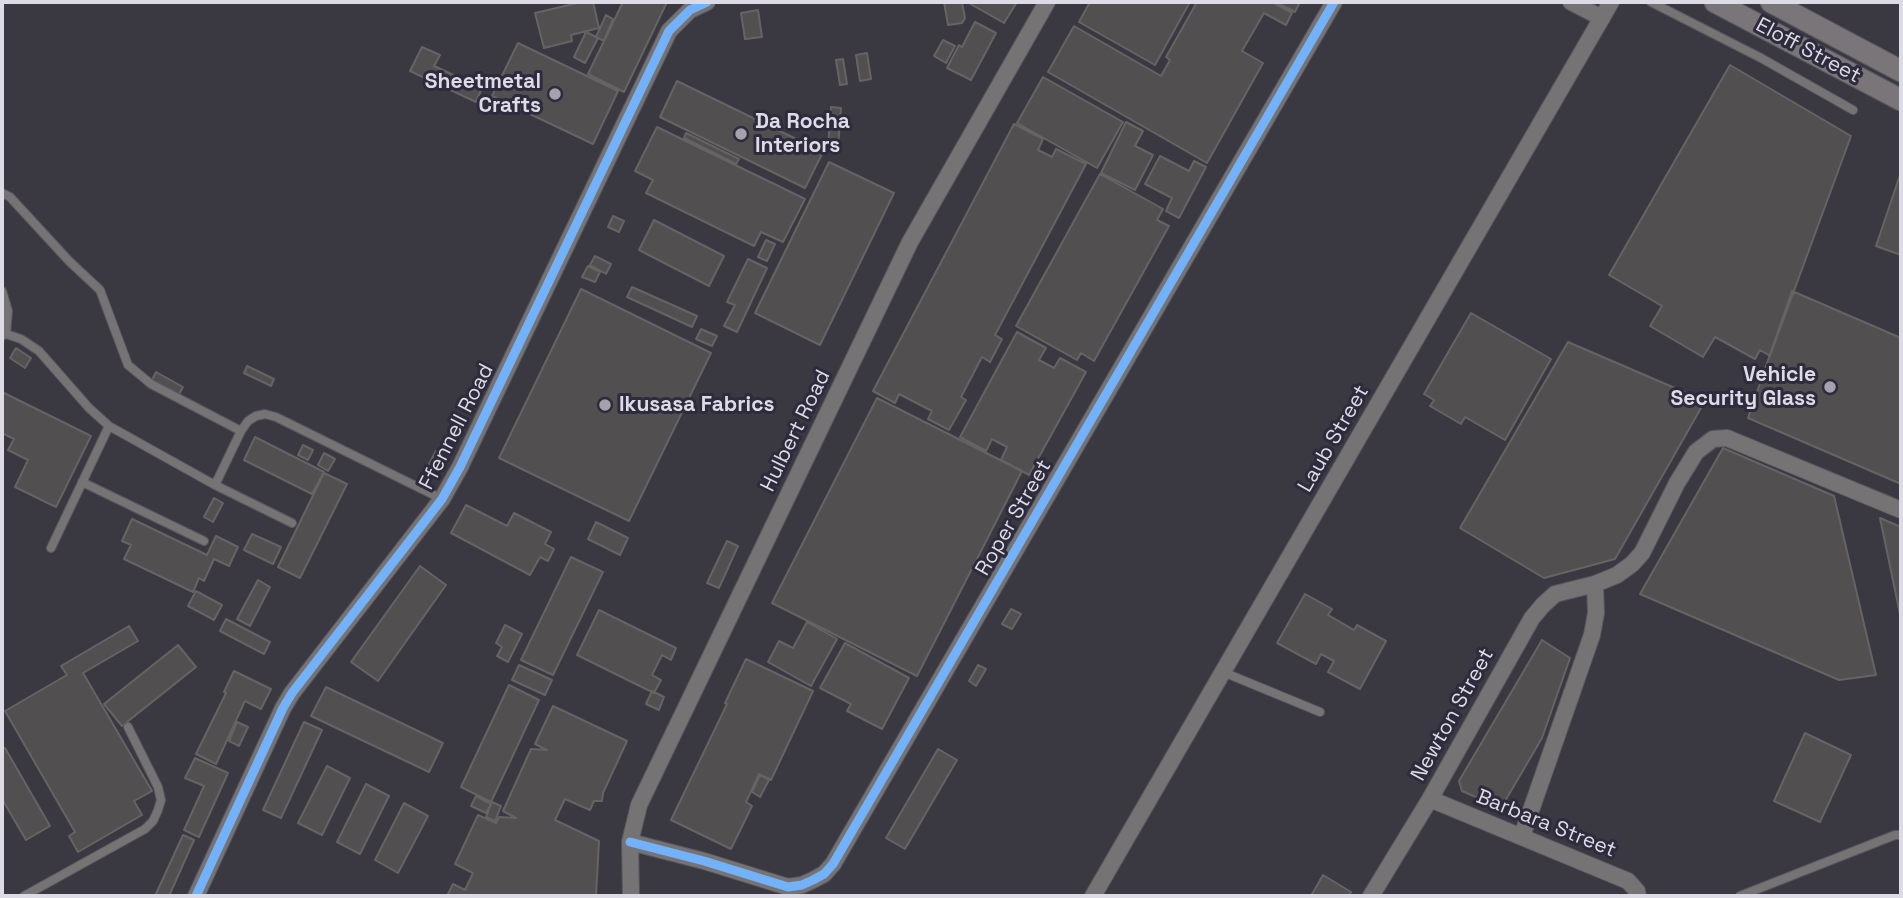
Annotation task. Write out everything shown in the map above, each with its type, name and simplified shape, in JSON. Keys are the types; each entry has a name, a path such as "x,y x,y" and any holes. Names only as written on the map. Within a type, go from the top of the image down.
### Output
{"street":[{"name":"Ffennell Road","path":"196,896 292,693 442,499 460,467 669,31 690,10 707,2"},
{"name":"Hulbert Road","path":"631,896 630,842 639,805 910,242 1047,2"},
{"name":"Roper Street","path":"630,842 788,887 813,880 824,874 833,864 1334,2"},
{"path":"1571,2 1602,18"},
{"name":"Laub Street","path":"1093,896 1611,2"},
{"name":"Eloff Street","path":"1714,2 1901,100"},
{"name":"Eloff Street","path":"1771,2 1901,71"},
{"name":"Newton Street","path":"1371,896 1430,799 1532,618 1555,594 1595,584 1617,575 1632,564 1642,553 1689,462 1696,452 1713,439 1727,438 1901,510"},
{"path":"1522,836 1592,635 1596,613 1595,584"},
{"name":"Barbara Street","path":"1430,799 1628,881 1638,896"}],"lane":[{"path":"1651,2 1761,58 1853,110"},
{"path":"2,193 10,197 69,261 100,290 128,365 151,384 241,431"},
{"path":"2,291 8,311 4,335 21,339 40,351 89,408 109,426 215,485 292,523"},
{"path":"215,485 248,421 265,414 442,499"},
{"path":"51,548 109,426"},
{"path":"82,482 204,541"},
{"path":"1223,672 1321,712"},
{"path":"24,896 145,829 153,821 161,800 158,787 128,727"},
{"path":"1740,896 1895,835 1901,835"}],"building":[{"path":"593,2 599,28 571,35 572,41 544,48 535,13"},
{"path":"623,2 667,2 624,92 588,74"},
{"path":"944,2 966,2 962,3 965,18 962,23 948,25"},
{"path":"967,2 1017,2 1004,23"},
{"path":"1090,2 1190,2 1155,65 1079,22"},
{"path":"1197,2 1272,2 1292,13 1286,25 1264,13 1242,51 1263,63 1207,163 1048,72 1074,26 1161,76 1170,60 1166,57"},
{"path":"1276,2 1300,2 1295,12"},
{"path":"758,10 762,37 745,39 741,13"},
{"path":"606,15 613,19 604,41 596,37"},
{"path":"975,22 996,33 971,80 947,68"},
{"path":"586,32 598,38 585,63 574,57"},
{"path":"943,40 955,46 946,63 934,56"},
{"name":"Sheetmetal Crafts","path":"518,43 618,91 593,144 492,96"},
{"path":"422,47 440,55 434,66 482,88 476,102 410,71"},
{"path":"867,53 871,79 860,81 856,55"},
{"path":"843,59 847,84 840,85 836,60"},
{"path":"1730,65 1851,136 1770,356 1760,350 1755,359 1715,337 1703,357 1650,326 1662,306 1609,275"},
{"path":"1043,77 1123,122 1097,168 1017,123"},
{"name":"Da Rocha Interiors","path":"677,81 823,152 805,188 660,117"},
{"path":"831,107 841,108 838,147 828,147"},
{"path":"1126,122 1143,131 1135,146 1153,155 1135,190 1101,173"},
{"path":"1014,124 1043,139 1038,150 1052,157 1056,149 1086,164 995,335 1002,339 990,362 982,357 961,397 966,400 949,430 928,419 932,411 899,394 895,403 873,391"},
{"path":"657,127 805,199 783,242 761,232 754,246 646,193 653,180 635,171"},
{"path":"686,133 739,159 736,164 684,138"},
{"path":"1160,156 1189,171 1194,161 1206,167 1179,218 1166,211 1172,198 1145,184"},
{"path":"829,162 894,193 820,345 755,313"},
{"path":"1901,172 1901,255 1876,246"},
{"path":"1100,174 1163,209 1157,220 1169,226 1094,361 1081,353 1077,360 1016,326"},
{"path":"613,216 624,221 619,232 608,227"},
{"path":"654,220 724,256 709,286 639,250"},
{"path":"766,240 775,244 767,261 758,257"},
{"path":"595,256 611,264 606,274 590,265"},
{"path":"748,259 767,268 737,332 724,326 735,305 727,302"},
{"path":"588,266 600,272 595,282 582,277"},
{"path":"632,287 697,316 692,327 627,297"},
{"name":"Ikusasa Fabrics","path":"581,289 711,353 629,521 499,458"},
{"name":"Vehicle Security Glass","path":"1792,291 1901,338 1901,484 1748,418"},
{"path":"1471,313 1551,359 1505,440 1465,417 1461,424 1430,406 1434,400 1424,394"},
{"path":"701,329 717,336 712,346 696,339"},
{"path":"1017,332 1046,348 1039,360 1054,368 1060,358 1086,372 1029,475 1001,460 1007,447 992,439 986,451 960,437"},
{"path":"1568,342 1705,401 1615,559 1544,578 1460,528"},
{"path":"16,348 31,358 25,368 10,358"},
{"path":"247,366 274,379 271,386 244,373"},
{"path":"156,372 183,387 178,396 151,382"},
{"path":"2,392 91,436 56,507 15,487 28,460 8,450 14,439 2,433"},
{"path":"877,398 1022,471 917,676 772,603"},
{"path":"255,437 324,472 312,494 244,460"},
{"path":"303,445 313,450 308,460 298,455"},
{"path":"1723,448 1834,496 1876,675 1839,680 1640,594"},
{"path":"436,451 443,455 437,468 429,464"},
{"path":"324,453 335,459 328,471 318,465"},
{"path":"324,473 347,484 300,578 278,567"},
{"path":"214,498 223,503 213,522 204,517"},
{"path":"466,505 507,526 514,513 551,532 545,544 554,549 548,561 540,557 530,575 451,533"},
{"path":"1880,518 1901,527 1901,619"},
{"path":"132,519 207,555 216,536 238,547 229,566 214,559 204,581 199,578 193,592 124,559 131,545 122,541"},
{"path":"596,522 628,538 620,555 588,539"},
{"path":"252,534 281,547 273,564 244,550"},
{"path":"727,541 738,546 719,588 707,583"},
{"path":"571,557 603,572 553,675 521,660"},
{"path":"420,566 446,585 378,681 351,662"},
{"path":"258,580 270,587 250,626 237,619"},
{"path":"196,591 222,605 214,620 188,606"},
{"path":"1305,594 1332,609 1328,615 1354,630 1357,625 1386,641 1360,689 1328,672 1334,661 1321,654 1316,664 1277,643"},
{"path":"1011,609 1021,614 1012,629 1002,624"},
{"path":"599,610 676,648 671,660 662,655 652,675 661,680 654,693 577,655"},
{"path":"226,619 270,642 264,654 220,631"},
{"path":"807,622 837,639 811,686 768,662 779,641 793,648"},
{"path":"505,625 522,634 508,662 497,656 502,647 496,643"},
{"path":"129,626 138,641 83,673 152,791 134,801 142,815 78,852 69,836 75,832 5,711 67,675 61,666"},
{"path":"1542,640 1570,658 1542,738 1501,808 1462,791 1459,781"},
{"path":"845,643 909,678 882,729 847,711 851,704 820,688"},
{"path":"178,645 196,667 122,726 104,704"},
{"path":"746,659 813,691 771,780 759,774 746,802 752,806 731,849 671,820"},
{"path":"519,665 552,680 545,695 512,680"},
{"path":"978,665 986,669 976,686 969,681"},
{"path":"234,671 271,689 261,709 245,701 216,764 196,754"},
{"path":"509,685 539,700 491,802 461,787"},
{"path":"326,687 443,743 429,772 311,716"},
{"path":"652,691 664,697 659,710 646,704"},
{"path":"553,706 627,741 603,793 602,801 594,801 590,810 565,799 555,820 599,841 596,896 447,896 453,884 465,890 473,873 455,864 478,815 496,823 499,817 516,818 503,811 531,749 547,750 535,744"},
{"path":"237,722 248,727 239,746 229,741"},
{"path":"304,722 322,730 281,818 263,810"},
{"path":"1805,733 1851,755 1820,822 1774,801"},
{"path":"5,748 50,826 26,840 2,799 2,749"},
{"path":"938,749 957,760 905,849 886,838"},
{"path":"195,758 228,773 199,837 184,830 204,786 185,778"},
{"path":"327,766 350,778 322,835 298,823"},
{"path":"760,775 769,780 760,797 752,792"},
{"path":"366,784 389,796 360,854 337,842"},
{"path":"476,796 491,804 486,813 471,806"},
{"path":"492,802 501,806 495,821 486,817"},
{"path":"404,803 428,816 398,873 375,860"},
{"path":"183,835 194,840 169,896 155,896"},
{"path":"1323,875 1351,892 1349,896 1311,896"}],"cycle path":[{"path":"196,896 292,693 442,499 460,467 669,31 690,10 707,2"},
{"path":"630,842 788,887 813,880 824,874 833,864 1334,2"}],"place":[{"name":"Sheetmetal Crafts","path":"555,94"},
{"name":"Da Rocha Interiors","path":"741,134"},
{"name":"Vehicle Security Glass","path":"1830,387"},
{"name":"Ikusasa Fabrics","path":"605,405"}]}
